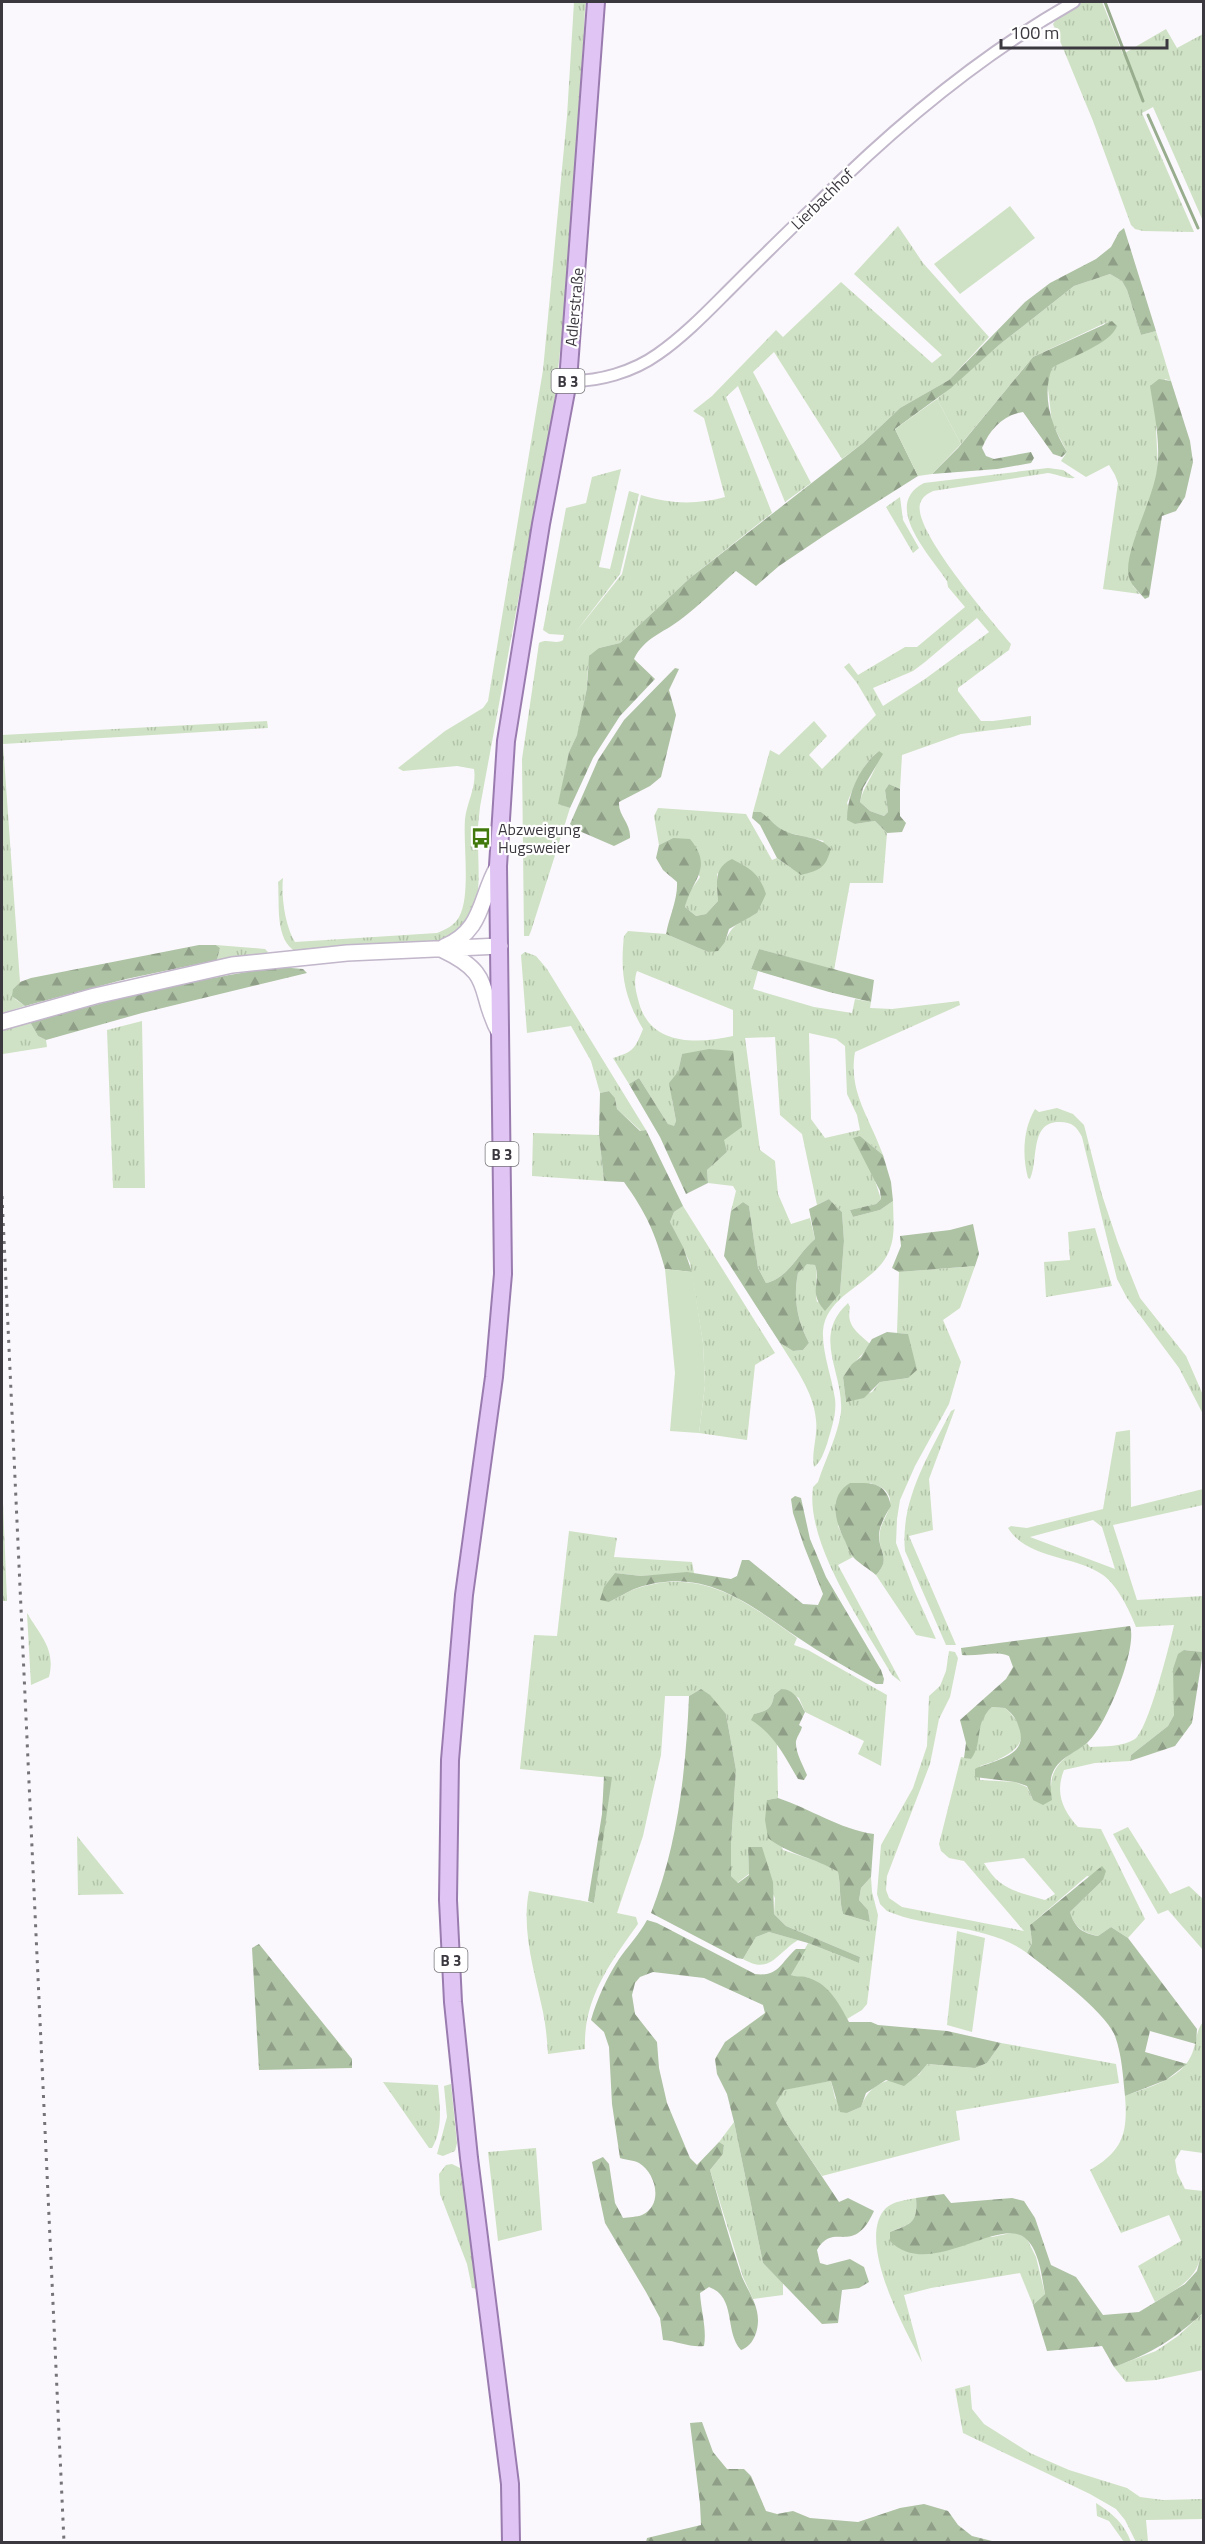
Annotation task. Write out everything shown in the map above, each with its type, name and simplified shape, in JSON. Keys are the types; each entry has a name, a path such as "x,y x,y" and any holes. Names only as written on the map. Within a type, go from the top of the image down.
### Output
{"main road":[{"name":"Adlerstraße","path":"498,866 506,741 520,644 568,381 596,2"},
{"name":"B 3","path":"498,866 503,1274 494,1377 464,1595 450,1760 448,1900 453,2002 469,2158 509,2473 511,2542"}],"street":[{"name":"Lierbachhof","path":"568,381 596,380 643,364 657,355 708,311 838,183 882,144 1011,40 1074,2"},
{"path":"440,949 456,942 470,930 477,919 487,885 498,866"},
{"path":"2,1022 151,982 232,965 347,953 500,946"},
{"path":"440,949 462,960 476,971 485,986 490,1015 500,1034"}],"green space":[{"path":"574,2 586,2 573,233 554,406 480,807 476,900 465,924 454,934 438,942 297,952 290,947 281,931 278,882 283,878 284,911 295,942 437,933 455,922 463,908 466,884 465,819 473,788 474,769 457,766 403,771 398,768 445,731 483,708 488,701 543,370 567,116"},
{"path":"1083,2 1102,2 1123,54 1166,29 1177,48 1203,34 1203,221 1153,107 1142,113 1194,232 1143,231 1131,225 1093,121 1053,24 1058,17"},
{"path":"1010,206 1035,238 960,294 934,264"},
{"path":"898,226 923,263 989,337 949,380 900,408 863,443 842,459 774,352 753,372 811,483 785,502 738,386 726,397 772,513 690,578 620,643 599,648 588,667 587,688 578,733 569,752 559,804 570,808 531,931 529,936 524,936 522,759 539,643 557,642 563,640 564,635 549,634 543,630 566,508 586,503 592,477 621,469 599,567 610,569 629,491 639,494 620,574 575,633 622,574 641,495 683,502 725,497 704,418 693,411 712,396 776,330 783,337 841,282 932,363 942,355 854,274"},
{"path":"1124,228 1156,331 1141,335 1127,290 1122,281 1110,274 1074,286 999,345 951,388 895,429 918,476 779,566 756,586 736,571 674,625 654,636 643,646 634,659 655,679 620,716 593,758 570,808 558,804 569,752 577,735 587,688 589,656 599,648 620,643 690,578 863,443 900,408 949,380 1025,302 1050,283 1096,259 1111,247 1119,232"},
{"path":"1110,274 1122,281 1127,290 1141,335 1156,331 1171,381 1165,379 1156,429 1158,468 1133,586 1140,594 1103,589 1118,483 1115,475 1109,465 1086,477 1061,461 1067,452 1052,423 1047,380 1052,367 1063,361 1107,322 1033,357 961,444 937,399 999,345 1074,286"},
{"path":"1112,321 1117,326 1107,339 1052,368 1048,401 1053,422 1067,452 1062,457 1053,454 1023,412 1009,416 998,424 982,448 986,456 994,459 1031,452 1034,458 1031,463 997,469 932,474 958,448 1033,357"},
{"path":"1159,379 1171,381 1190,441 1193,462 1185,497 1176,511 1162,516 1149,597 1145,599 1132,584 1128,572 1132,549 1157,469 1158,438 1150,386"},
{"path":"937,399 961,444 932,474 918,476 895,429"},
{"path":"1048,468 1063,470 1075,478 1048,473 933,491 922,499 921,517 941,554 972,597 1011,644 1009,650 958,688 958,691 981,721 1031,716 1031,725 961,734 902,755 900,789 889,784 885,790 888,812 884,816 870,811 860,802 877,764 879,751 873,756 856,782 847,803 855,824 875,821 887,833 883,883 850,883 834,970 759,949 751,969 758,971 753,989 814,1007 852,1013 855,999 871,1002 870,1008 892,1009 959,1001 960,1005 855,1052 857,1092 883,1155 860,1136 881,1199 876,1204 850,1210 853,1217 880,1210 893,1201 893,1233 889,1251 883,1262 842,1297 826,1318 823,1339 835,1399 835,1410 825,1450 814,1467 816,1426 812,1399 780,1343 793,1351 803,1350 809,1343 799,1317 796,1300 798,1273 807,1263 815,1265 817,1302 840,1293 844,1241 842,1212 829,1199 817,1205 802,1134 780,1115 775,1037 745,1038 760,1150 775,1161 778,1194 791,1224 810,1218 815,1239 787,1271 766,1283 758,1268 749,1206 743,1202 731,1211 736,1191 733,1186 708,1183 707,1170 727,1152 682,1054 672,1100 676,1121 674,1127 668,1124 639,1078 629,1084 613,1058 632,1049 643,1029 631,1006 625,984 624,936 628,931 666,934 708,952 725,942 730,931 737,924 757,913 717,873 718,901 706,914 696,916 685,907 688,894 700,877 673,838 659,845 654,816 658,808 746,814 772,860 777,858 791,868 824,841 785,832 770,822 761,812 753,812 770,750 779,755 814,721 827,736 809,755 822,769 876,715 857,683 844,667 849,663 858,675 905,647 917,647 965,607 948,587 947,581 913,530 908,517 907,504 912,492 924,483","holes":["977,618 989,632 925,679 883,706 873,688 913,671","637,971 733,1010 733,1036 691,1040 677,1039 665,1034 645,1017 637,995","809,1033 836,1039 845,1046 847,1094 857,1115 860,1130 825,1138 811,1119"]},
{"path":"900,497 903,520 919,548 913,553 886,507"},
{"path":"675,668 679,669 669,690 676,715 661,777 650,786 619,802 620,811 629,828 630,838 614,846 577,830 570,824 598,760 624,720"},
{"path":"267,721 268,728 3,744 20,982 13,989 15,999 25,1006 2,1013 2,735"},
{"path":"879,751 883,754 863,788 860,802 870,811 884,816 888,812 885,790 889,784 900,789 900,816 906,823 902,832 887,833 875,821 855,824 847,820 849,801 855,782"},
{"path":"753,812 761,812 783,830 816,839 827,845 831,849 827,860 818,870 801,875 777,858 760,825 752,818"},
{"path":"673,838 690,839 700,858 699,873 685,907 696,916 706,914 718,901 719,871 732,859 754,872 766,894 757,913 729,929 725,942 718,951 708,952 666,934 675,901 677,882 663,870 656,858 659,845"},
{"path":"199,945 216,945 220,948 217,960 126,979 25,1006 12,996 13,989 20,982 31,978"},
{"path":"216,945 265,949 268,952 217,960 220,948"},
{"path":"759,949 874,980 871,1002 751,969"},
{"path":"525,952 536,956 547,969 646,1130 641,1131 617,1109 615,1098 609,1091 600,1093 591,1061 571,1026 527,1033 521,955"},
{"path":"280,967 303,969 307,973 142,1013 46,1040 38,1036 30,1022 185,983"},
{"path":"142,1021 145,1188 113,1188 107,1030"},
{"path":"30,1022 38,1036 46,1040 47,1047 3,1054 2,1031"},
{"path":"709,1049 733,1051 742,1127 724,1140 727,1152 707,1170 708,1183 686,1194 660,1137 629,1084 639,1078 668,1124 674,1126 676,1121 669,1083 678,1072 682,1054"},
{"path":"609,1091 615,1098 617,1109 640,1131 646,1130 683,1206 674,1212 670,1222 683,1247 692,1272 665,1269 649,1223 624,1182 604,1181 599,1135 600,1093"},
{"path":"1057,1108 1073,1114 1084,1125 1102,1195 1140,1298 1186,1356 1203,1395 1203,1414 1179,1368 1127,1298 1117,1279 1082,1137 1076,1128 1071,1124 1060,1122 1050,1123 1044,1128 1039,1135 1033,1171 1030,1179 1028,1178 1025,1143 1031,1117 1035,1109 1039,1112"},
{"path":"533,1133 599,1135 604,1181 532,1176"},
{"path":"860,1136 883,1155 891,1182 893,1201 880,1210 853,1217 850,1210 876,1204 881,1199 880,1191 853,1138"},
{"path":"829,1199 842,1212 844,1241 840,1293 825,1311 817,1298 815,1265 807,1264 798,1273 797,1309 809,1343 803,1350 793,1351 780,1343 724,1256 731,1211 743,1202 749,1206 758,1268 766,1283 787,1271 815,1239 809,1209"},
{"path":"683,1206 775,1353 755,1365 747,1440 699,1433 705,1385 703,1343 690,1263 670,1222 674,1212"},
{"path":"973,1224 979,1254 975,1266 899,1272 892,1268 901,1246 900,1236 950,1230"},
{"path":"1095,1228 1112,1286 1046,1297 1044,1262 1070,1260 1068,1232"},
{"path":"975,1266 960,1308 943,1320 961,1362 949,1404 915,1466 900,1500 897,1519 896,1543 936,1639 916,1635 876,1575 881,1569 884,1558 879,1538 880,1531 890,1505 889,1496 885,1491 870,1483 838,1526 853,1557 838,1565 901,1682 892,1675 839,1584 818,1534 813,1509 813,1487 818,1482 837,1430 841,1412 841,1397 830,1342 832,1329 837,1316 848,1303 851,1324 870,1344 843,1377 846,1402 872,1392 880,1382 908,1378 908,1334 897,1333 899,1272"},
{"path":"665,1269 692,1272 703,1343 705,1385 699,1433 670,1431 675,1373"},
{"path":"887,1332 908,1334 917,1370 908,1378 880,1382 864,1398 846,1402 843,1377 852,1364 861,1357 872,1339"},
{"path":"955,1409 929,1479 933,1530 909,1536 956,1645 946,1645 905,1551 905,1532 907,1514 918,1478 951,1411"},
{"path":"1130,1430 1131,1507 1203,1489 1203,1505 1113,1525 1137,1600 1203,1596 1203,1652 1185,1650 1175,1696 1174,1715 1168,1726 1131,1755 1130,1761 1095,1763 1064,1770 1061,1778 1060,1793 1068,1814 1078,1827 1101,1829 1145,1919 1128,1938 1111,1927 1098,1936 1080,1928 1074,1922 1070,1912 1103,1880 1087,1876 1030,1925 1032,1943 1027,1953 994,1936 904,1917 887,1911 880,1904 877,1894 881,1845 913,1788 927,1746 929,1696 940,1686 946,1671 949,1651 955,1652 958,1658 950,1697 939,1719 930,1764 887,1876 886,1890 889,1898 902,1907 1024,1931 964,1861 949,1858 941,1851 939,1844 961,1757 971,1759 983,1716 992,1707 1005,1708 1015,1719 1021,1738 1012,1752 980,1766 980,1780 1015,1782 1027,1787 1033,1800 1051,1786 1058,1765 1074,1752 1087,1743 1090,1747 1130,1742 1135,1739 1146,1720 1158,1686 1174,1625 1136,1627 1118,1592 1103,1575 1079,1564 1039,1552 1027,1546 1008,1528 1011,1526 1027,1528 1103,1509 1116,1432","holes":["1093,1520 1102,1527 1115,1569 1030,1537","1024,1858 1055,1894 1045,1900 1010,1889 996,1879 984,1863"]},
{"path":"2,1478 7,1601 2,1601"},
{"path":"850,1483 876,1485 889,1498 891,1506 879,1534 884,1559 876,1575 854,1558 838,1525 836,1502 843,1488"},
{"path":"795,1496 801,1498 810,1539 826,1577 881,1670 883,1684 876,1684 836,1661 741,1600 703,1585 683,1581 661,1582 637,1588 609,1602 600,1600 604,1587 615,1573 641,1576 687,1572 731,1579 737,1576 742,1560 749,1560 803,1604 818,1605 823,1594 793,1513 791,1499"},
{"path":"569,1531 617,1538 614,1557 692,1562 694,1573 641,1576 615,1573 609,1602 634,1589 661,1583 683,1582 704,1585 742,1601 797,1638 794,1645 808,1650 887,1695 881,1766 858,1754 864,1741 805,1712 799,1698 781,1689 774,1695 768,1709 754,1714 777,1742 778,1798 767,1800 783,1850 825,1864 838,1872 843,1914 870,1922 868,1910 859,1900 861,1888 871,1877 878,1915 867,2004 847,2019 807,1977 791,1975 808,1943 859,1963 860,1957 786,1926 774,1914 775,1898 748,1847 749,1874 737,1883 731,1876 736,1770 726,1714 701,1689 689,1696 665,1696 661,1755 643,1836 617,1913 636,1917 638,1924 600,1982 588,2014 585,2049 548,2054 544,2017 528,1937 529,1891 594,1903 611,1778 520,1769 534,1635 557,1636"},
{"path":"27,1613 46,1643 51,1667 49,1677 31,1685"},
{"path":"1130,1626 1131,1637 1125,1668 1111,1704 1088,1742 1056,1767 1051,1778 1052,1800 1043,1805 1033,1800 1027,1786 1015,1782 975,1777 975,1769 1006,1757 1018,1747 1021,1740 1015,1718 1005,1708 992,1707 986,1713 980,1726 975,1753 971,1759 964,1758 966,1743 960,1720 1006,1679 1013,1667 1009,1656 1004,1654 962,1655 961,1648"},
{"path":"1184,1650 1203,1652 1192,1723 1175,1746 1130,1761 1131,1755 1168,1726 1174,1715 1173,1669 1178,1654"},
{"path":"701,1689 710,1695 726,1714 736,1770 731,1876 738,1883 749,1875 748,1847 762,1847 773,1882 774,1914 786,1926 860,1957 859,1963 808,1943 769,1932 756,1937 743,1959 737,1958 651,1913 668,1860 679,1806 686,1751 689,1696"},
{"path":"781,1689 790,1691 799,1700 805,1712 799,1725 802,1727 796,1741 798,1754 807,1775 804,1780 798,1779 773,1739 751,1720 754,1714 768,1709 774,1695"},
{"path":"604,1776 612,1777 594,1903 588,1901 602,1814"},
{"path":"778,1798 849,1828 874,1834 871,1877 861,1888 859,1900 868,1910 870,1922 843,1914 838,1872 785,1849 768,1838 765,1820 767,1800"},
{"path":"1128,1827 1170,1894 1189,1886 1203,1899 1203,1950 1168,1910 1158,1914 1113,1834"},
{"path":"77,1836 124,1894 78,1895"},
{"path":"1102,1866 1106,1871 1103,1880 1070,1912 1074,1922 1080,1929 1092,1935 1098,1936 1111,1927 1128,1938 1197,2029 1196,2044 1150,2031 1145,2052 1187,2064 1166,2080 1125,2096 1119,2051 1110,2026 1076,1992 1027,1953 1032,1943 1030,1925"},
{"path":"647,1920 755,1974 774,1971 796,1949 806,1949 791,1975 807,1977 823,1985 833,1996 849,2022 871,2022 878,2025 947,2031 1001,2043 987,2063 975,2068 927,2064 904,2086 886,2080 866,2093 861,2107 847,2113 840,2112 831,2081 784,2090 776,2103 785,2121 839,2202 848,2198 874,2211 859,2233 830,2238 823,2242 817,2250 820,2263 827,2265 850,2259 864,2267 869,2282 859,2288 842,2290 838,2323 822,2324 763,2263 734,2122 727,2094 717,2074 715,2059 725,2042 765,2013 763,2005 704,1978 653,1972 640,1977 635,1983 632,1995 635,2014 657,2042 659,2068 667,2103 690,2158 697,2165 719,2142 724,2145 723,2154 710,2170 742,2277 758,2314 758,2325 752,2342 741,2350 736,2343 723,2299 718,2292 709,2287 700,2293 704,2346 663,2340 660,2318 605,2223 592,2162 603,2157 609,2164 615,2203 623,2218 642,2215 649,2210 655,2197 653,2181 645,2168 637,2162 620,2158 612,2104 609,2047 604,2032 591,2020 610,1973"},
{"path":"957,1931 985,1938 972,2032 947,2025"},
{"path":"769,1932 798,1940 766,1964 760,1965 743,1959 756,1937"},
{"path":"259,1944 352,2059 352,2068 259,2070 252,1948"},
{"path":"1203,2022 1203,2153 1181,2150 1175,2160 1177,2173 1185,2189 1203,2191 1203,2257 1188,2280 1155,2302 1138,2266 1181,2241 1169,2215 1121,2233 1090,2170 1110,2156 1121,2140 1126,2109 1125,2096 1162,2082 1179,2071 1191,2056"},
{"path":"1001,2043 1116,2064 1119,2083 956,2111 960,2140 822,2176 785,2121 776,2103 784,2089 831,2081 835,2098 847,2113 861,2107 871,2091 884,2082 919,2075 926,2064 975,2068 987,2063"},
{"path":"383,2082 438,2085 439,2126 432,2148 429,2148"},
{"path":"451,2084 457,2143 455,2151 443,2156 437,2154 447,2117 444,2086"},
{"path":"734,2122 763,2263 783,2283 783,2295 753,2299 743,2277 710,2170 723,2154 724,2145 719,2142"},
{"path":"536,2148 542,2230 498,2241 488,2152"},
{"path":"452,2164 460,2168 478,2289 472,2288 467,2264 440,2194 439,2174 446,2165"},
{"path":"944,2194 951,2203 1012,2198 1024,2201 1035,2218 1051,2265 1076,2277 1103,2315 1139,2312 1185,2284 1197,2271 1200,2259 1203,2257 1203,2313 1162,2345 1114,2367 1102,2346 1047,2351 1033,2305 1045,2294 1041,2272 1034,2249 1025,2238 1013,2233 998,2235 943,2252 924,2254 906,2251 890,2241 890,2232 908,2224 914,2218 916,2198"},
{"path":"916,2198 916,2213 912,2221 890,2232 992,2237 1016,2232 1027,2239 1036,2257 1045,2294 1033,2305 1020,2273 931,2288 904,2295 922,2362 886,2285 876,2241 878,2222 886,2208 896,2202"},
{"path":"1203,2313 1203,2370 1156,2380 1126,2382 1114,2367 1156,2351 1178,2336"},
{"path":"970,2385 972,2409 984,2424 1030,2453 1069,2470 1127,2488 1140,2497 1163,2500 1203,2499 1203,2519 1146,2520 1148,2542 1136,2542 1125,2520 1116,2509 1090,2494 963,2433 955,2389"},
{"path":"702,2422 713,2452 727,2469 744,2469 751,2476 766,2511 777,2514 793,2511 810,2518 858,2522 900,2508 924,2504 948,2511 958,2525 972,2536 996,2542 646,2542 647,2538 701,2525 690,2423"},
{"path":"1096,2503 1117,2520 1125,2529 1131,2542 1124,2542 1109,2521 1097,2516"}],"waterway":[{"path":"1105,2 1143,101"},
{"path":"1148,115 1198,228"}],"railway":[{"path":"2,1196 64,2542"}],"place":[{"name":"Abzweigung Hugsweier","path":"481,838"}]}
